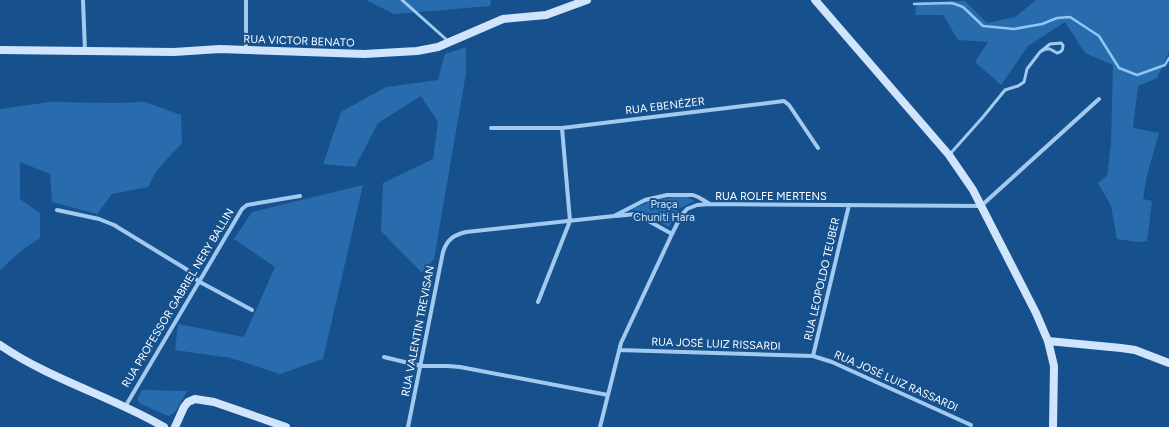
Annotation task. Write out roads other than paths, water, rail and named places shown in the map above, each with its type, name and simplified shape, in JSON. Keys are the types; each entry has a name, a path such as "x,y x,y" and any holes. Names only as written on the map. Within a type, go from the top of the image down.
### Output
{"street":[{"path":"82,0 85,51"},
{"path":"246,0 246,50"},
{"name":"RUA VICTOR BENATO","path":"0,50 174,52 220,49 345,54 390,53 428,49 449,42 503,19 550,14 587,0"},
{"path":"815,0 949,155 982,206 1036,313 1048,341 1054,366 1054,427"},
{"path":"982,206 1099,100"},
{"name":"RUA EBENÉZER","path":"490,128 562,128 784,101 789,104 818,148"},
{"path":"538,302 570,221 562,128"},
{"name":"RUA ROLFE MERTENS","path":"450,239 460,233 466,232 614,216 645,200 667,195 693,195 710,204 982,206"},
{"name":"RUA PROFESSOR GABRIEL NERY BALLIN","path":"124,407 242,209 247,205 300,196"},
{"path":"600,427 619,350 672,234 681,216 687,209 697,205 710,204"},
{"name":"RUA LEOPOLDO TEUBER","path":"813,356 849,205"},
{"path":"57,210 114,225 186,269 198,281 252,310"},
{"path":"614,216 636,214 672,234"},
{"name":"RUA VALENTIN TREVISAN","path":"408,427 443,252 450,239"},
{"path":"1048,341 1135,350 1169,363"},
{"path":"0,344 33,366 124,407 164,427"},
{"name":"RUA JOSÉ LUIZ RISSARDI","path":"619,350 813,356"},
{"name":"RUA JOSÉ LUIZ RASSARDI","path":"813,356 832,362 971,425"},
{"path":"384,358 420,366 460,367 608,395"},
{"path":"175,427 184,407 188,402 195,399 214,402 286,427"}],"lane":[{"path":"402,0 449,42"},
{"path":"949,155 983,118 1005,90 1018,86 1024,82 1027,69 1040,52 1050,44 1061,43 1063,45 1063,49 1057,53 1050,49 1040,52"}],"waterway":[{"path":"914,4 952,3 963,7 983,26 1014,29 1042,24 1057,18 1070,17 1099,36 1119,68 1137,75 1165,65 1169,58"}],"park label":[{"name":"Praça Chuniti Hara","path":"664,210"}]}
